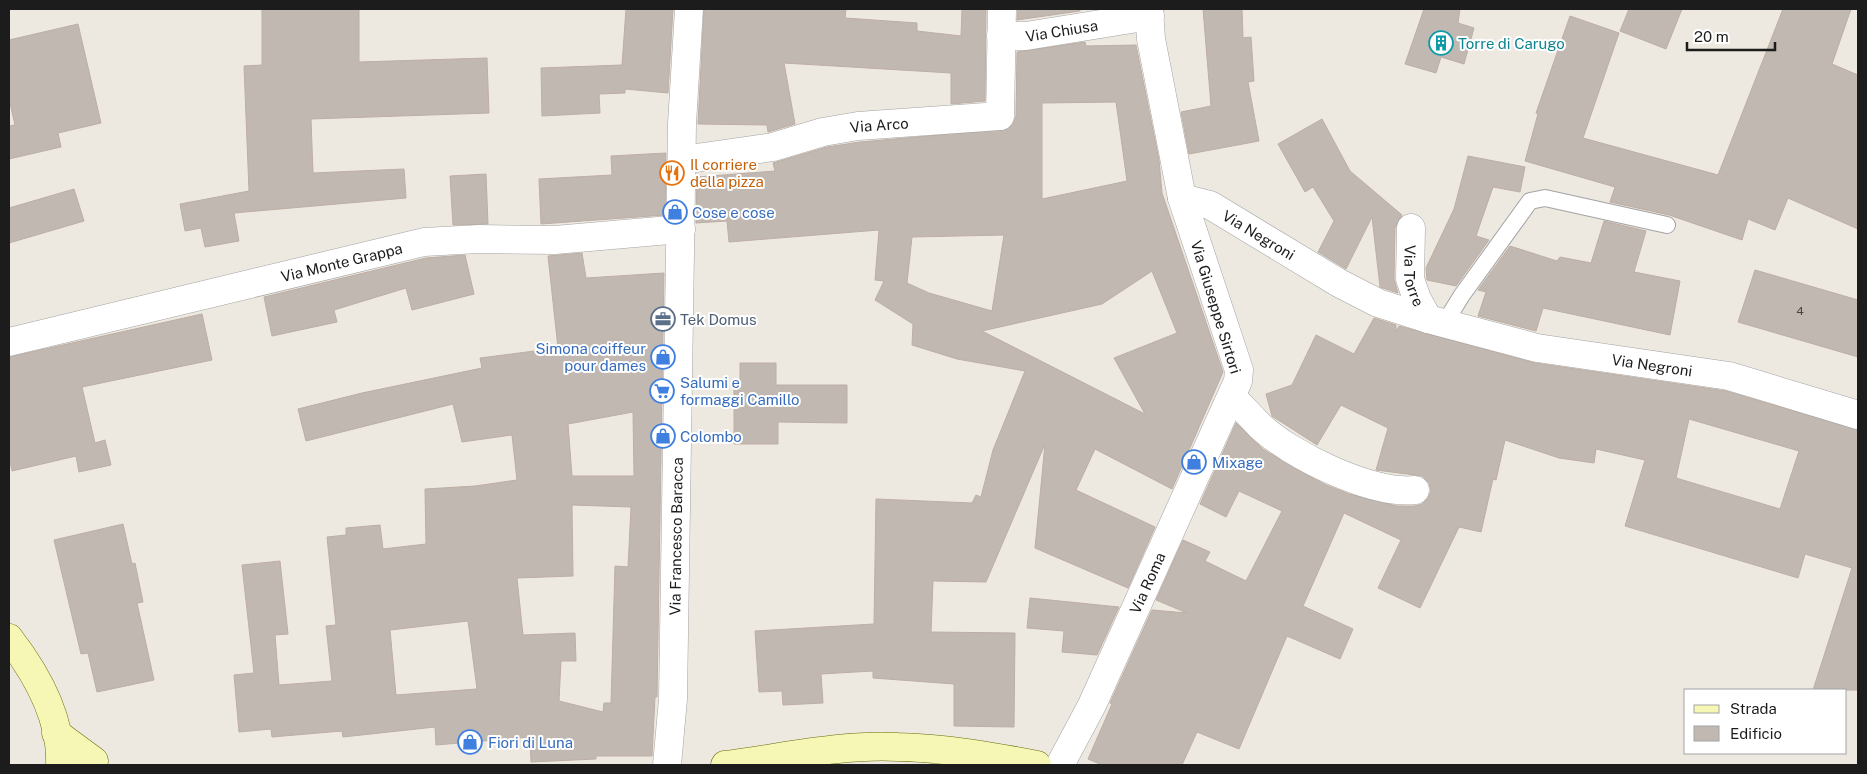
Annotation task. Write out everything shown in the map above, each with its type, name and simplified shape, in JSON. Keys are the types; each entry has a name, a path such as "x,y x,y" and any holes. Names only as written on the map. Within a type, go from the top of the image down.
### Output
{"street":[{"name":"Via Francesco Baracca","path":"667,765 673,699 682,160 689,9"},
{"name":"Via Chiusa","path":"1002,9 1001,36 1026,36 1150,12"},
{"name":"Via Giuseppe Sirtori","path":"1150,12 1151,39 1182,198 1239,370 1238,381 1232,398"},
{"name":"Via Arco","path":"682,160 773,148 822,132 858,126 1000,116 1001,36"},
{"name":"Via Negroni","path":"1182,198 1210,204 1346,287 1378,303 1436,322 1537,348 1729,376 1858,415"},
{"name":"Via Torre","path":"1411,228 1410,279 1417,299 1436,322"},
{"name":"Via Monte Grappa","path":"9,342 424,242 479,239 555,240 681,229"},
{"path":"1232,398 1249,413 1258,425 1277,439 1333,471 1372,484 1415,490"},
{"name":"Via Roma","path":"1060,765 1092,705 1208,445 1232,398"},
{"path":"9,638 35,674 56,733 60,765"},
{"path":"56,733 92,764"},
{"path":"724,765 870,747 930,757 993,756 1037,765"}],"lane":[{"path":"1436,322 1462,295 1530,201 1545,198 1667,226"}],"building":[{"path":"262,9 359,9 359,62 487,58 489,113 311,119 313,173 404,169 406,198 234,213 239,241 205,247 201,228 185,231 180,204 249,191 244,66 262,65"},
{"path":"626,9 673,9 668,93 625,89 625,93 599,94 600,113 542,116 541,68 622,65"},
{"path":"704,9 846,9 845,18 917,23 917,31 961,36 962,9 986,9 985,101 951,104 951,73 784,63 795,124 768,132 767,125 698,124"},
{"path":"1018,9 1080,9 1080,11 1017,20"},
{"path":"1203,9 1242,9 1243,38 1251,37 1254,81 1248,82 1259,141 1189,154 1181,112 1211,106"},
{"name":"Torre di Carugo","path":"1424,9 1460,9 1458,23 1474,28 1464,64 1441,57 1436,73 1405,64"},
{"path":"1629,9 1682,9 1666,49 1620,31"},
{"path":"1783,9 1851,9 1832,64 1858,75 1858,229 1788,198 1775,230 1748,219 1742,240 1669,215 1610,202 1615,187 1525,161 1538,114 1536,113 1570,16 1619,33 1583,138 1718,175"},
{"path":"78,24 101,123 58,133 61,147 9,159 9,126 15,125 9,99 9,40"},
{"path":"1085,42 1086,46 1136,45 1159,160 1162,193 1223,372 1172,489 1095,449 1076,490 1155,527 1128,588 1035,548 1045,444 986,582 933,581 931,632 1015,633 1014,727 954,726 954,684 873,678 873,671 821,674 823,703 783,705 782,691 759,692 755,631 874,624 876,499 972,503 976,495 981,497 993,450 1025,371 957,359 912,345 913,324 875,300 884,281 875,280 879,230 729,242 727,221 696,223 697,177 775,171 773,163 827,147 860,142 1008,129 1013,124 1016,116 1017,52","holes":["1116,102 1127,181 1042,199 1042,103","1004,235 992,311 929,293 907,283 912,237","1152,271 1177,333 1114,358 1145,414 982,331 1102,304"]},
{"path":"1322,119 1350,171 1402,215 1395,228 1394,279 1398,293 1380,287 1372,217 1346,269 1318,252 1334,221 1313,187 1305,192 1278,144"},
{"path":"666,153 665,215 541,224 539,179 612,175 611,156"},
{"path":"1468,156 1525,167 1520,192 1493,187 1476,236 1489,240 1456,286 1427,280 1426,268 1454,209"},
{"path":"486,174 488,224 453,225 450,176"},
{"path":"74,189 84,221 9,243 9,208"},
{"path":"1604,221 1646,231 1634,272 1680,281 1670,335 1543,308 1536,331 1478,316 1486,292 1478,290 1510,246 1557,261 1560,257 1591,263"},
{"path":"582,253 586,278 664,273 657,697 655,697 652,756 596,756 596,759 531,762 530,737 436,745 435,727 343,737 342,731 272,737 271,729 239,732 234,675 254,673 242,565 280,561 288,634 275,635 279,685 332,681 326,626 336,625 327,537 346,535 346,528 380,525 383,549 426,544 425,489 475,486 517,480 512,435 462,442 453,404 306,441 298,409 362,393 482,368 480,358 558,348 548,256","holes":["633,412 634,476 572,476 568,424","572,505 631,507 628,567 615,566 611,703 604,703 603,712 559,701 561,661 576,661 575,633 523,635 517,578 573,576","468,621 477,689 396,695 390,630"]},
{"path":"465,255 474,294 412,310 406,288 334,310 337,322 272,336 264,297 426,258"},
{"path":"1755,270 1858,300 1858,357 1738,322"},
{"path":"202,314 212,360 82,387 95,443 105,440 111,465 79,472 76,456 12,471 9,457 9,357"},
{"path":"1374,318 1396,325 1396,332 1399,326 1535,363 1726,391 1858,430 1858,690 1813,689 1852,568 1805,554 1798,578 1625,526 1645,460 1596,449 1594,463 1559,458 1505,440 1496,480 1493,479 1481,532 1459,527 1420,608 1378,588 1401,540 1344,513 1303,606 1353,629 1340,659 1287,636 1239,749 1197,732 1182,765 1102,765 1088,759 1112,704 1110,703 1152,610 1187,613 1156,600 1183,540 1210,552 1205,561 1246,581 1282,511 1239,491 1226,517 1200,504 1236,423 1263,449 1282,461 1326,485 1349,494 1397,506 1415,506 1422,504 1428,498 1431,491 1429,483 1422,476 1376,470 1388,428 1341,405 1317,445 1272,416 1266,394 1292,385 1316,335 1354,354","holes":["1689,419 1799,451 1780,509 1676,478"]},
{"path":"740,363 776,363 776,385 847,385 847,423 778,422 778,444 734,444 734,383 740,383"},
{"path":"123,524 132,564 135,563 143,602 137,603 154,680 97,692 88,653 81,654 54,540"},
{"path":"1030,598 1119,607 1097,655 1062,652 1064,631 1027,628"}],"place":[{"name":"Torre di Carugo","path":"1441,43"},
{"name":"Il corriere della pizza","path":"672,173"},
{"name":"Cose e cose","path":"675,212"},
{"name":"Tek Domus","path":"663,319"},
{"name":"Simona coiffeur pour dames","path":"663,357"},
{"name":"Salumi e formaggi Camillo","path":"662,391"},
{"name":"Colombo","path":"663,436"},
{"name":"Mixage","path":"1194,462"},
{"name":"Fiori di Luna","path":"470,742"}]}
